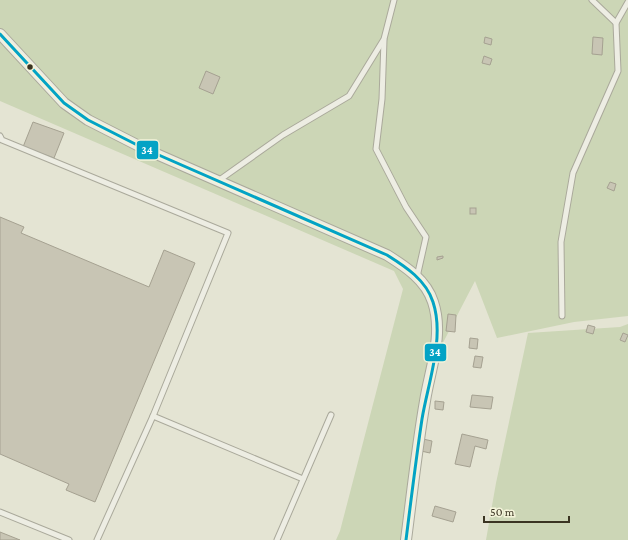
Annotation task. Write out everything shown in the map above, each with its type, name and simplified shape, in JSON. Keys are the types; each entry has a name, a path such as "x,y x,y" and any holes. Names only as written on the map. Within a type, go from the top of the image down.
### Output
{"street":[{"path":"0,34 64,102 88,120 145,150 387,255 404,265 427,289 433,300 437,315 437,336 425,400 406,540"}],"lane":[{"path":"394,0 384,39 382,99 376,149 406,207 426,238 417,277"},
{"path":"592,0 616,23"},
{"path":"562,316 561,242 573,173 618,71 616,23 628,2"},
{"path":"217,181 283,135 349,96 384,39"},
{"path":"1,140 228,233 153,416 97,540"},
{"path":"278,540 330,415"},
{"path":"153,416 304,479"},
{"path":"0,512 69,540"}],"green space":[{"path":"0,0 628,0 628,316 574,322 497,338 475,281 433,362 406,540 336,540 340,531 403,289 394,271 0,101"},
{"path":"628,324 628,540 486,540 496,483 528,333 620,327"}],"building":[{"path":"485,37 492,39 491,45 484,43"},
{"path":"593,37 603,38 602,55 592,54"},
{"path":"484,56 492,59 490,65 482,63"},
{"path":"206,71 220,77 213,94 199,88"},
{"path":"33,122 64,133 54,158 23,147"},
{"path":"610,182 616,184 614,191 607,188"},
{"path":"470,208 476,208 476,214 470,214"},
{"path":"0,217 24,227 21,233 149,287 164,250 195,263 95,502 66,490 69,484 0,454"},
{"path":"443,256 443,258 437,260 437,257"},
{"path":"448,314 456,315 455,332 446,331"},
{"path":"588,325 595,327 593,334 586,332"},
{"path":"623,333 628,335 625,342 620,340"},
{"path":"470,338 478,339 477,349 469,348"},
{"path":"475,356 483,357 481,368 473,367"},
{"path":"472,395 493,397 491,409 470,407"},
{"path":"435,401 444,402 443,410 435,409"},
{"path":"462,434 488,440 486,449 475,446 470,467 455,464"},
{"path":"423,439 432,441 430,453 421,451"},
{"path":"435,506 456,512 453,522 432,516"},
{"path":"0,532 20,540 0,540"}],"transit line":[{"name":"34","path":"0,34 64,103 88,120 145,149 387,255 408,269 426,287 433,302 436,316 436,345 422,419 406,540"}]}
